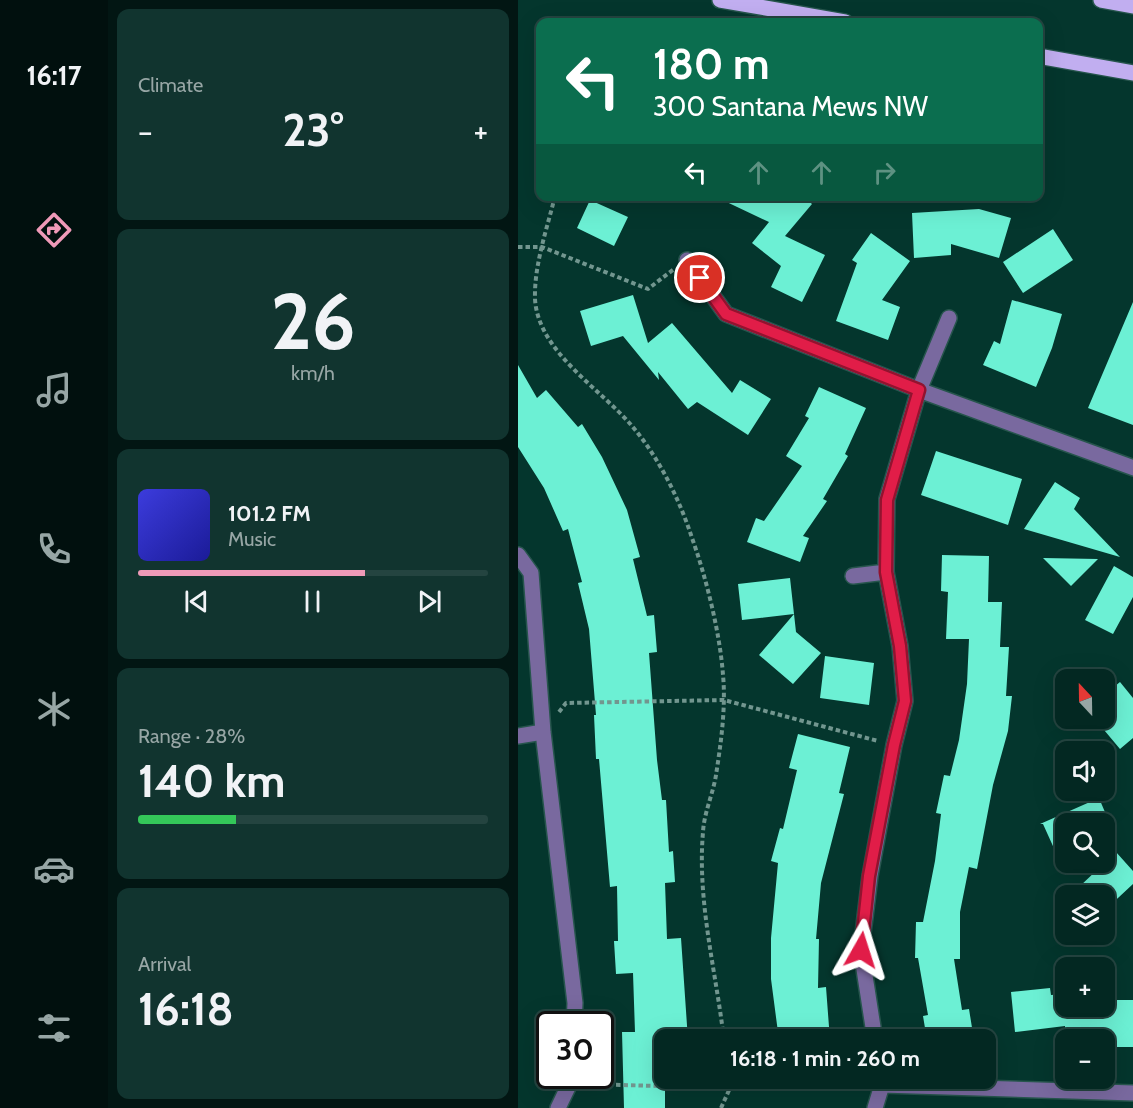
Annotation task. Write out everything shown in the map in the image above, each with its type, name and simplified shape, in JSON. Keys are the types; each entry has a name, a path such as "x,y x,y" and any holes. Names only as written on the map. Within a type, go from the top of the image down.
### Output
{"main road":[{"path":"720,0 822,18"},
{"path":"1101,0 1133,6"},
{"path":"1043,57 1133,73"}],"street":[{"path":"687,260 726,314 919,390 1133,468"},
{"path":"873,1029 861,950 869,876 894,745 905,701 900,646 886,572 887,500 919,390 949,318"},
{"path":"518,555 531,573 543,732 575,1011"},
{"path":"853,576 886,572"},
{"path":"518,735 543,732"},
{"path":"996,1087 1133,1093"},
{"path":"558,1108 566,1089"},
{"path":"875,1108 880,1089"}],"path":[{"path":"555,201 542,248 535,300 545,332 566,363 633,427 664,472 692,537 710,598 723,673 724,700 716,776 702,831 703,899 722,1029"},
{"path":"518,247 542,248 648,289 687,260"},
{"path":"543,732 566,703 724,700 894,745"},
{"path":"614,1081 654,1084"},
{"path":"721,1108 730,1089"}],"building":[{"path":"590,201 628,217 614,246 577,228"},
{"path":"725,201 809,201 812,204 785,236 825,255 802,302 771,287 781,266 752,243 769,222"},
{"path":"979,209 1011,218 999,258 951,244 951,255 914,258 912,213"},
{"path":"1053,229 1073,260 1023,293 1003,262"},
{"path":"871,233 910,261 882,300 900,307 888,340 836,321 857,263 852,260"},
{"path":"633,295 648,343 672,323 732,393 740,380 771,399 748,435 697,402 688,409 658,372 659,380 623,336 591,346 580,311"},
{"path":"1012,300 1062,314 1052,348 1036,387 983,365 994,341 1000,344"},
{"path":"1133,302 1133,425 1088,408"},
{"path":"518,365 537,398 546,390 578,427 582,424 602,457 627,510 640,557 633,559 647,616 654,615 657,652 649,653 657,760 662,800 666,800 669,852 673,851 675,882 665,883 667,939 681,938 687,1029 654,1029 654,1089 665,1089 665,1108 624,1108 622,1032 635,1032 633,973 616,974 614,941 618,941 617,886 610,887 599,759 596,759 594,715 596,715 589,629 578,583 582,582 568,529 563,531 544,488 518,447"},
{"path":"819,387 866,408 845,454 848,456 823,499 827,501 803,536 809,538 800,562 747,542 756,518 764,521 802,466 786,456 809,418 805,416"},
{"path":"936,451 1022,479 1008,525 921,495"},
{"path":"1055,482 1080,498 1074,509 1120,557 1024,529"},
{"path":"942,555 989,556 988,602 1002,602 1000,647 1009,647 1006,696 1012,696 1008,731 993,785 977,869 969,867 960,912 960,959 954,959 962,1010 969,1009 972,1029 925,1029 923,1016 928,1015 918,958 915,958 916,922 923,922 935,861 941,814 936,813 944,775 950,776 959,740 967,684 969,639 946,639 948,592 941,591"},
{"path":"1043,558 1098,559 1071,586"},
{"path":"1114,566 1133,577 1133,597 1113,634 1085,620"},
{"path":"790,578 794,614 742,620 738,584"},
{"path":"794,614 796,632 821,653 793,684 759,655"},
{"path":"825,656 874,663 869,705 820,698"},
{"path":"1120,682 1133,698 1133,738 1120,749 1103,729 1115,729 1115,686"},
{"path":"798,734 850,747 839,793 844,794 821,883 816,939 819,939 818,988 826,987 829,1029 778,1029 771,979 771,938 778,863 771,861 780,828 783,829 797,770 789,768"},
{"path":"1092,801 1100,801 1105,813 1065,813"},
{"path":"1055,817 1055,851 1043,824 1040,824"},
{"path":"1115,853 1133,871 1133,884 1115,901 1115,885 1081,885 1094,873 1115,873"},
{"path":"1050,988 1051,995 1055,995 1055,1017 1115,1017 1115,1000 1133,1000 1133,1047 1115,1047 1115,1029 1065,1029 1065,1026 1015,1032 1011,992"}],"route":[{"path":"700,278 726,314 919,390 887,500 886,572 900,646 905,701 894,745 869,876 861,950"}]}
